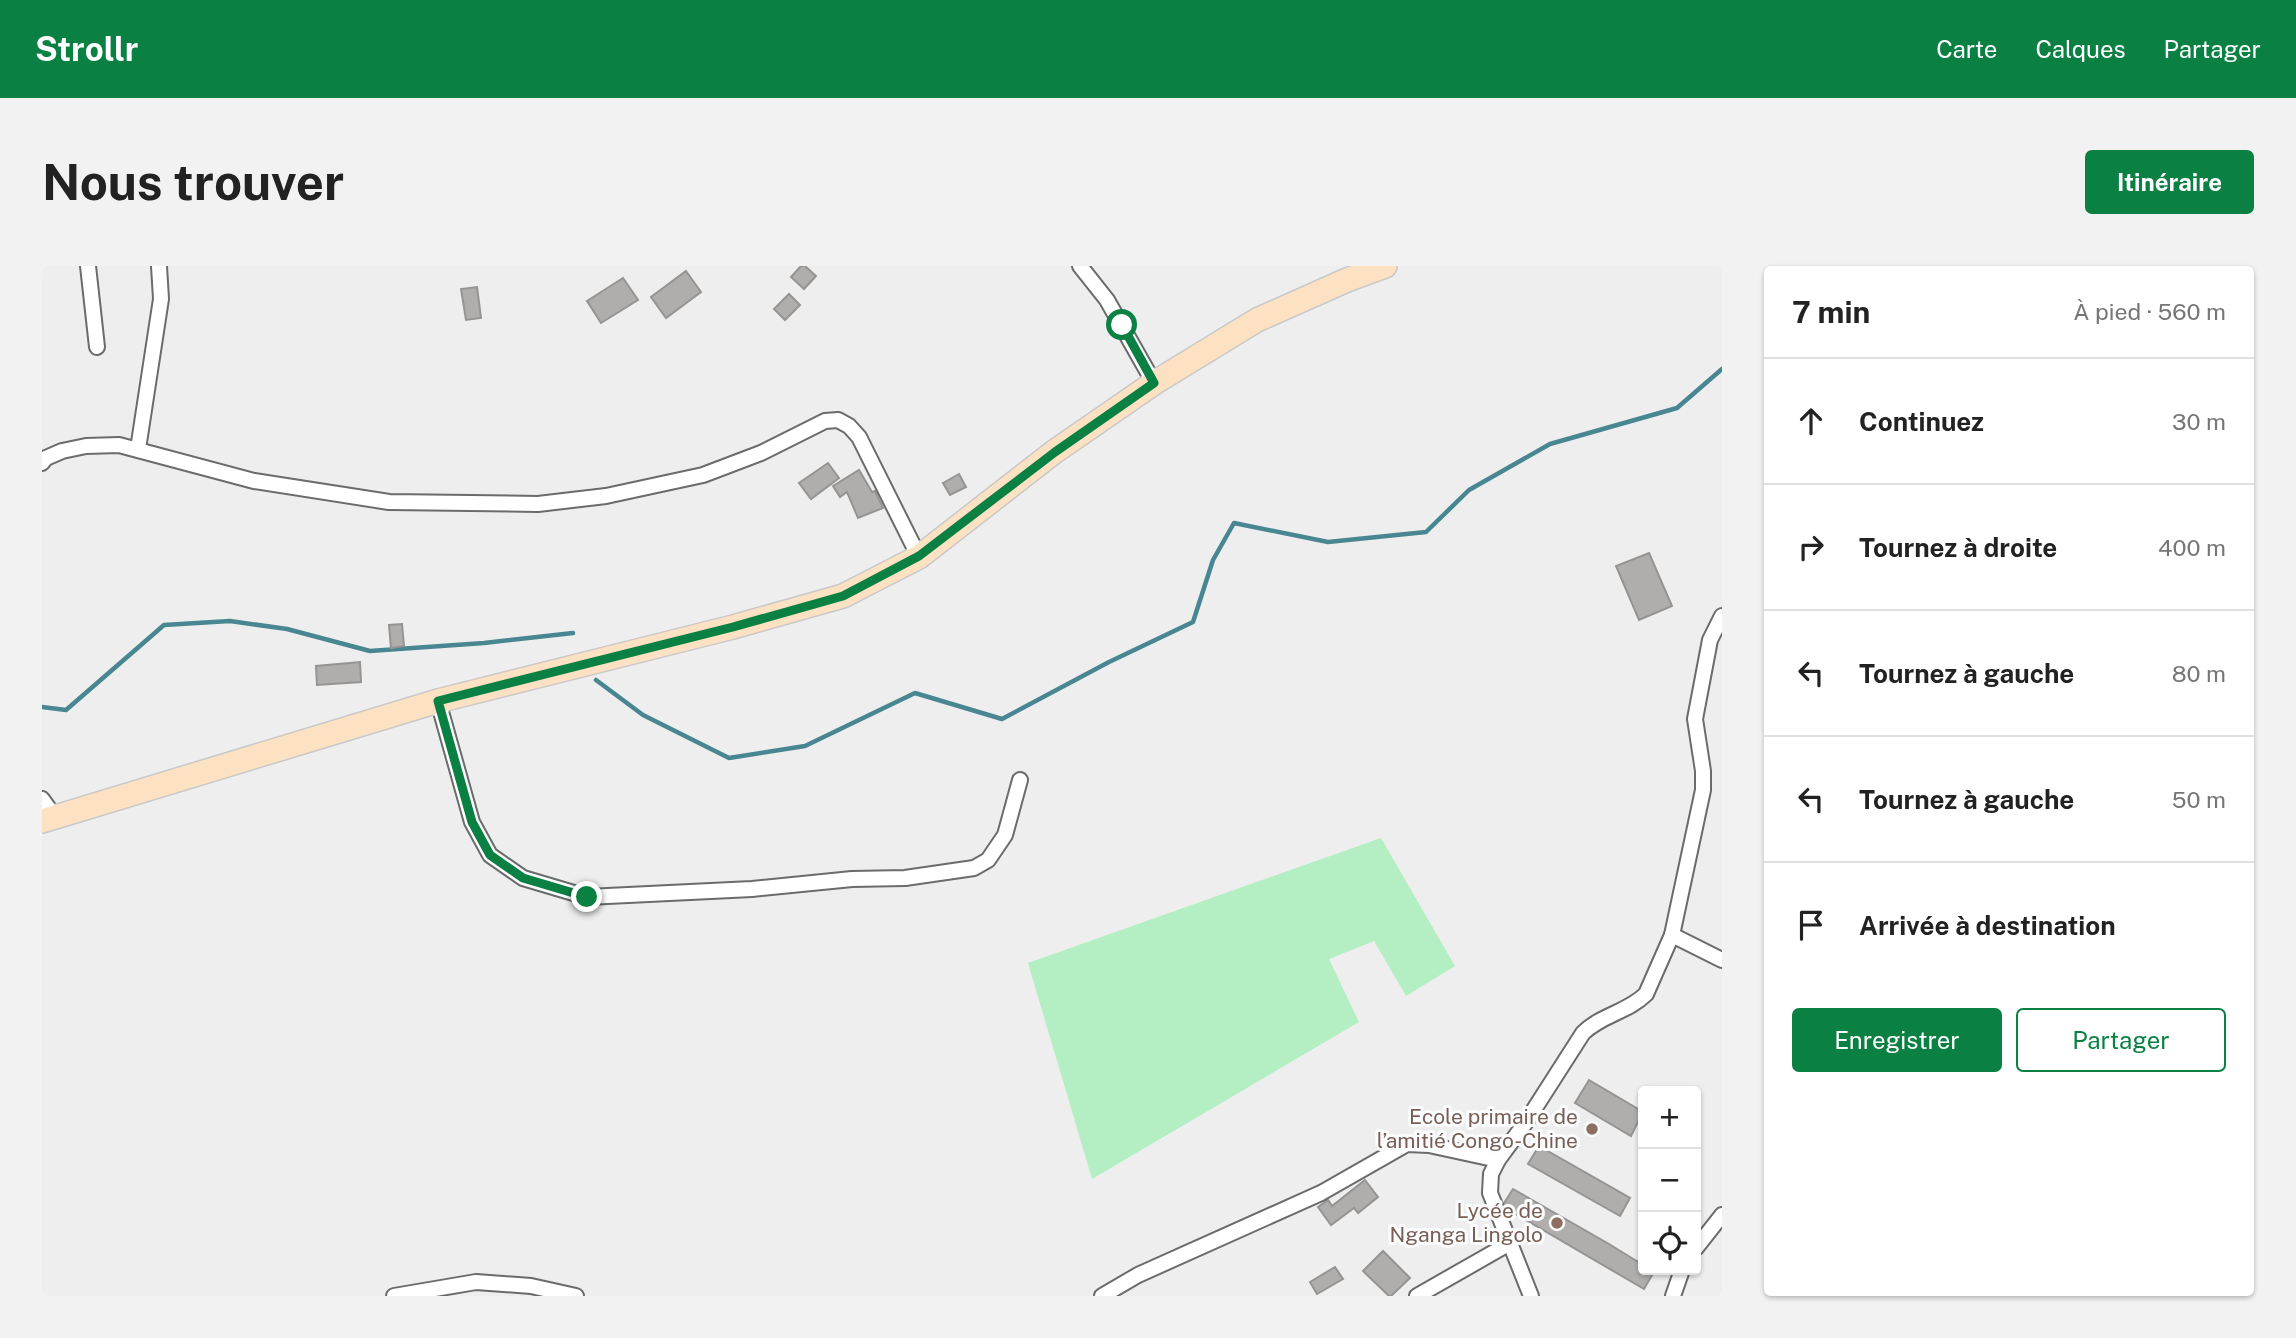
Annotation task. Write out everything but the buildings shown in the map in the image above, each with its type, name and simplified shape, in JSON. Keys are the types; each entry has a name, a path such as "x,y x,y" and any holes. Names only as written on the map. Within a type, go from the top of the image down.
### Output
{"main road":[{"path":"46,812 438,701 733,627 843,596 919,556 1055,452 1154,383 1257,320 1385,266"}],"street":[{"path":"88,266 97,347"},
{"path":"138,449 161,299 159,266"},
{"path":"1080,266 1107,300 1154,383"},
{"path":"42,463 46,458 62,451 86,446 118,445 254,481 389,502 538,504 606,496 703,475 761,453 825,421 838,421 849,426 859,437 919,556"},
{"path":"1531,1296 1490,1193 1491,1174 1583,1033 1591,1024 1639,1001 1646,994 1672,935 1703,790 1703,771 1695,719 1710,640 1722,615"},
{"path":"438,701 472,822 490,855 523,878 587,897 752,888 852,879 905,878 974,868 988,860 1005,835 1020,780"},
{"path":"1672,935 1722,960"},
{"path":"1102,1296 1138,1275 1321,1193 1407,1144 1429,1145 1498,1160"},
{"path":"1701,1242 1722,1215"},
{"path":"1417,1296 1510,1243"},
{"path":"1673,1296 1680,1275"},
{"path":"394,1296 476,1282 531,1286 576,1296"}],"green space":[{"path":"1381,838 1455,966 1406,996 1374,941 1329,959 1359,1022 1092,1179 1028,963"}],"waterway":[{"path":"596,680 643,715 729,758 805,746 915,693 1002,719 1109,662 1193,622 1213,560 1234,523 1328,542 1426,532 1469,490 1550,444 1677,408 1722,369"},
{"path":"42,707 66,710 164,625 230,621 287,629 370,651 484,643 573,633"}],"place":[{"name":"Ecole primaire de l’amitié Congo-Chine","path":"1592,1129"},
{"name":"Lycée de Nganga Lingolo","path":"1557,1223"}],"route":[{"path":"587,897 523,878 490,855 472,822 438,701 733,627 843,596 919,556 1055,452 1154,383 1122,325"}]}
